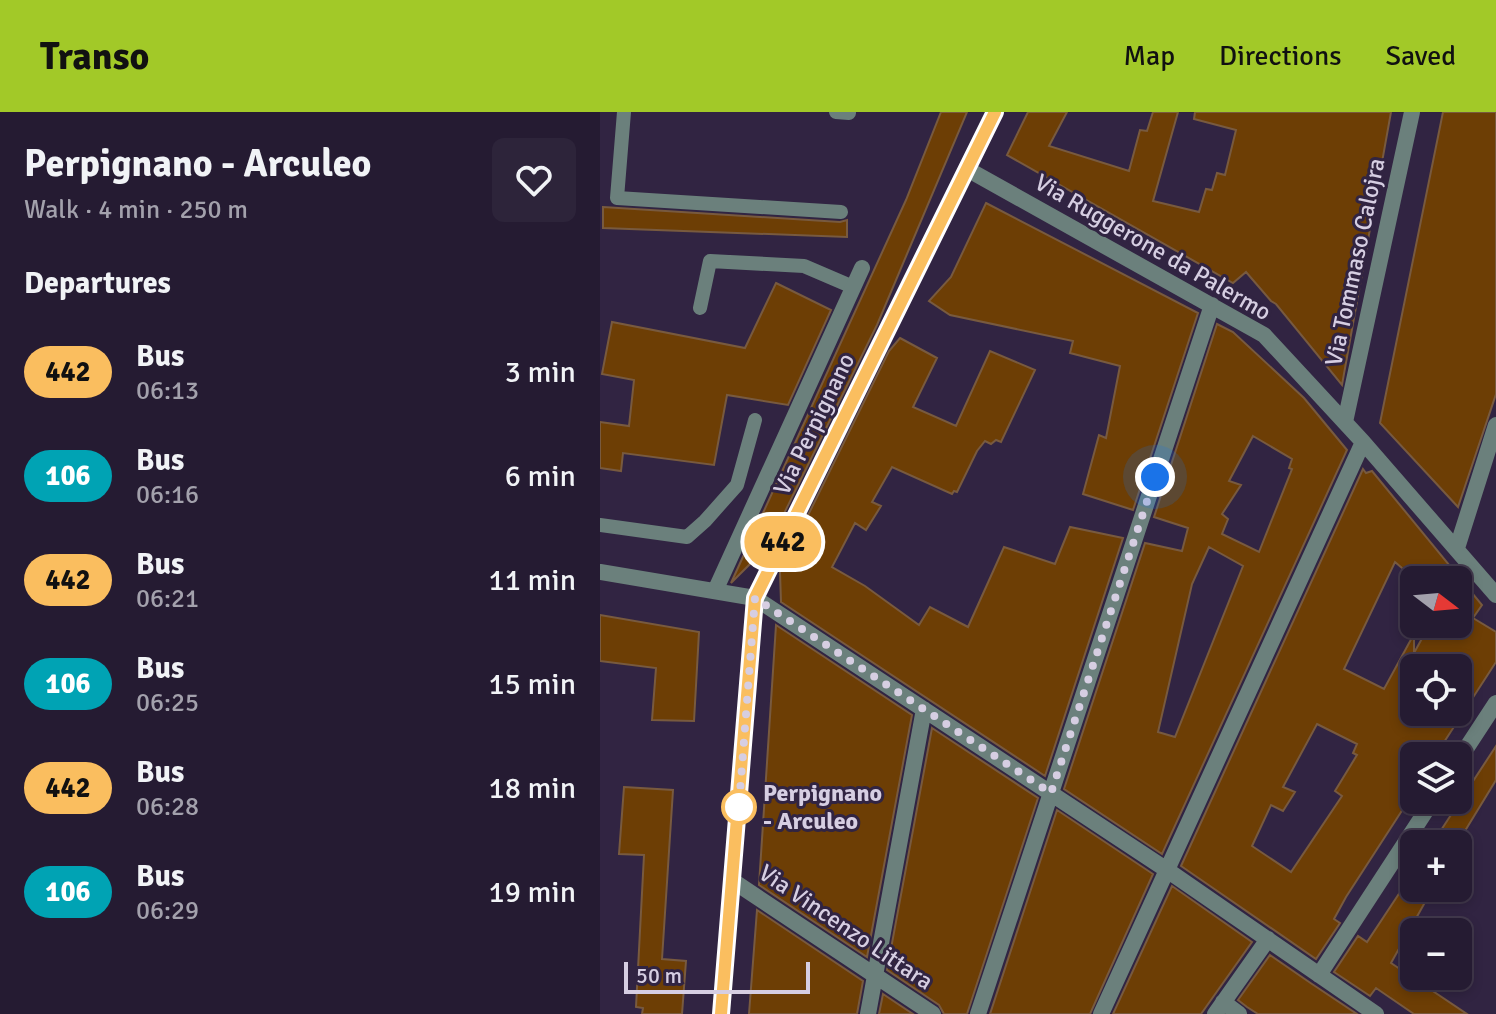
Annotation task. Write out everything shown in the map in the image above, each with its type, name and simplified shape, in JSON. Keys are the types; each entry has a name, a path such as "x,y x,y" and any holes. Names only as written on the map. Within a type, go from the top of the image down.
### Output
{"street":[{"name":"Via Perpignano","path":"721,1014 755,598 995,112"},
{"name":"Via Tommaso Calojra","path":"1345,422 1412,112"},
{"name":"Via Ruggerone da Palermo","path":"967,169 1264,335 1363,442 1496,595"},
{"path":"715,591 862,268"},
{"path":"978,1014 1212,305"},
{"path":"1457,548 1496,425"},
{"path":"1101,1014 1363,442"},
{"path":"600,572 755,598 1167,870 1376,1014"},
{"path":"1470,742 1496,703"},
{"path":"868,1014 924,709"},
{"path":"1319,975 1424,814"},
{"name":"Via Vincenzo Littara","path":"733,881 933,1014"},
{"path":"1239,1014 1219,1008 1268,939"}],"lane":[{"path":"624,112 617,198 841,212"},
{"path":"700,308 710,261 804,266 853,287"},
{"path":"600,525 687,537 737,485 755,420"}],"building":[{"path":"941,112 967,112 877,325 768,546 731,583 906,200"},
{"path":"1028,112 1067,112 1049,146 1129,171 1140,130 1147,131 1153,112 1178,112 1153,201 1199,212 1206,189 1212,190 1217,173 1225,175 1236,130 1194,119 1195,112 1391,112 1342,385 1246,272 1233,283 1007,155"},
{"path":"1443,112 1496,112 1496,394 1458,507 1380,423"},
{"path":"986,203 1198,313 1133,510 1083,494 1099,435 1106,438 1120,366 1070,353 1073,341 950,315 929,301 951,277"},
{"path":"603,207 847,220 847,237 603,228"},
{"path":"776,283 831,310 788,405 727,395 714,465 623,453 621,471 600,468 600,422 629,426 634,380 602,374 612,322 745,348"},
{"path":"1217,324 1233,332 1304,398 1347,450 1162,854 1064,789 1145,543 1182,551 1188,528 1154,517","holes":["1253,436 1292,459 1289,468 1292,469 1259,552 1222,534 1228,519 1222,514 1241,485 1229,481","1209,547 1243,566 1175,737 1158,732 1192,584"]},
{"path":"900,338 937,358 913,407 956,426 990,351 1035,370 1001,442 996,440 991,444 985,441 957,492 952,494 892,467 872,502 881,506 866,530 855,523 832,567 865,586 919,625 930,607 968,627 1004,547 1055,564 1070,527 1123,538 1045,776 781,602 780,572 889,351"},
{"path":"1363,469 1366,473 1372,471 1450,566 1400,566 1395,562 1344,669 1384,689 1400,660 1400,726 1454,726 1444,742 1400,742 1400,814 1346,897 1334,919 1340,923 1316,959 1181,866","holes":["1317,724 1357,744 1353,753 1357,755 1335,791 1342,796 1291,872 1252,846 1271,805 1283,811 1295,792 1283,787"]},
{"path":"1472,593 1482,605 1473,618 1496,632 1496,662 1472,699 1472,654 1403,654 1412,638 1414,653 1422,638 1472,638"},
{"path":"600,615 699,632 694,721 652,720 656,668 600,661"},
{"path":"776,625 912,715 867,957 759,885"},
{"path":"932,728 1038,798 967,1014 944,1014 939,1005 887,970"},
{"path":"1496,746 1496,780 1466,830 1441,830 1452,814 1472,814 1472,783"},
{"path":"624,787 673,790 662,959 686,961 682,1014 642,1014 643,1008 636,1007 644,855 619,854"},
{"path":"1057,810 1153,874 1090,1014 990,1014"},
{"path":"1172,886 1252,942 1201,1014 1113,1014"},
{"path":"1400,892 1400,902 1425,902 1416,918 1400,918 1400,947 1391,963 1400,969 1400,990 1431,990 1467,1014 1414,1014 1376,988 1370,996 1334,972 1358,936 1367,942"},
{"path":"757,910 863,981 857,1014 749,1014"},
{"path":"1270,955 1357,1014 1258,1014 1247,1007 1238,1000"},
{"path":"883,994 913,1014 879,1014"}],"bus line":[{"name":"442","path":"721,1014 755,598 995,112"}],"place":[{"name":"Perpignano - Arculeo","path":"739,807"}],"route":[{"path":"739,807 738,818 755,598 1051,793 1155,477"}]}
